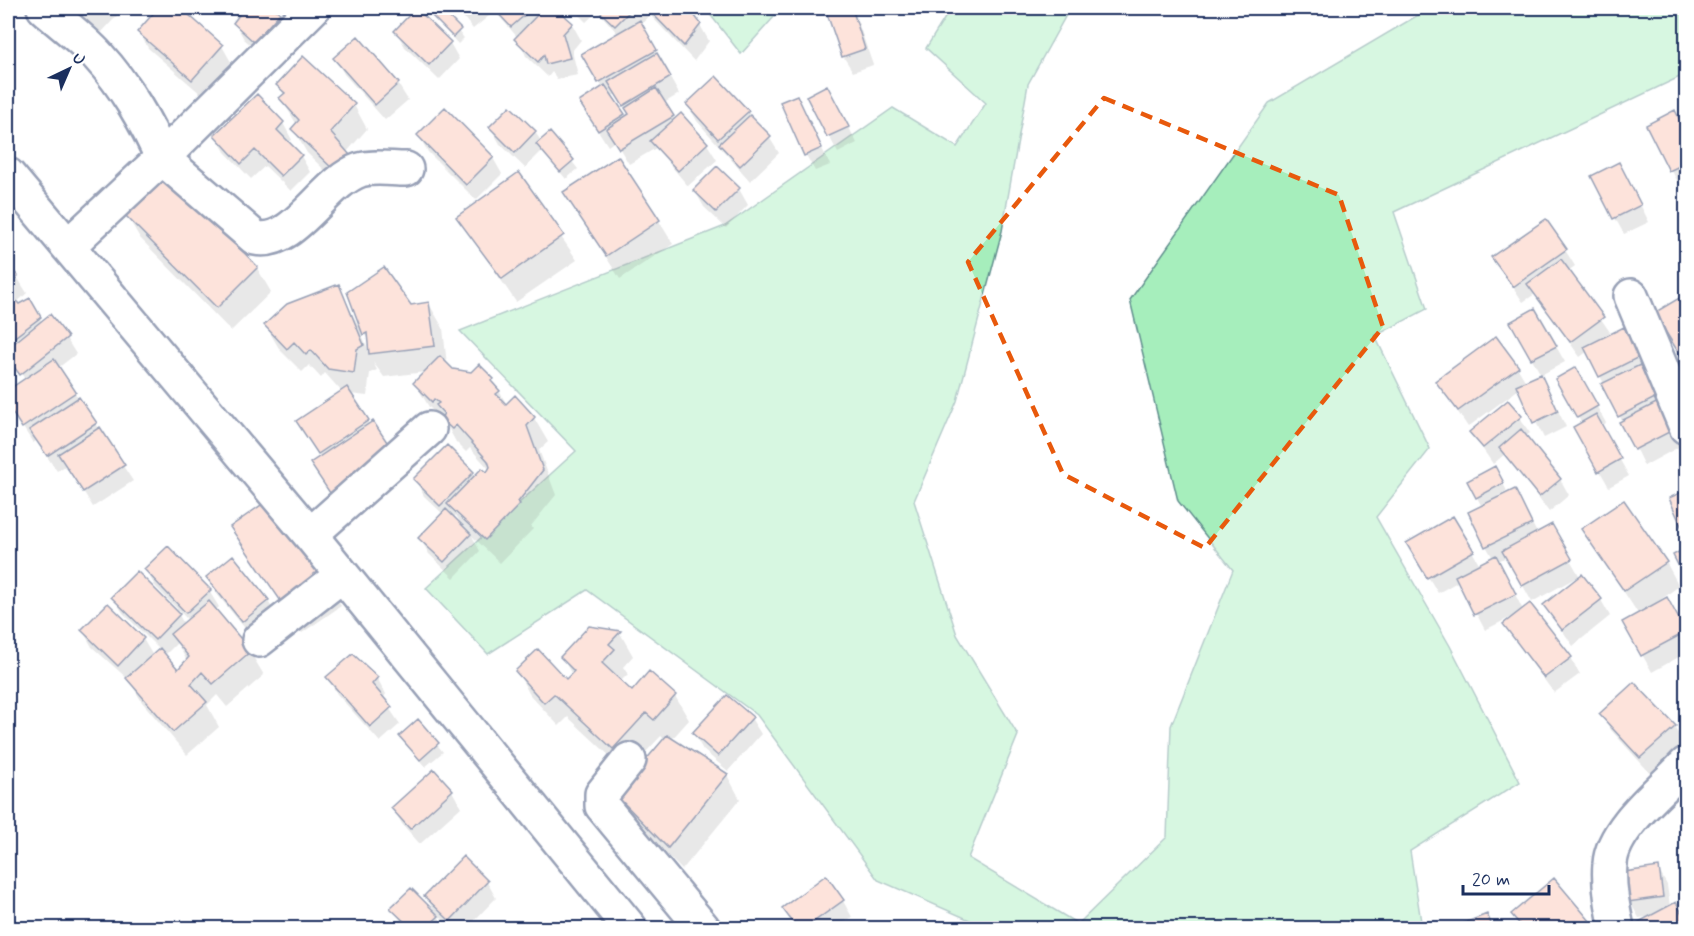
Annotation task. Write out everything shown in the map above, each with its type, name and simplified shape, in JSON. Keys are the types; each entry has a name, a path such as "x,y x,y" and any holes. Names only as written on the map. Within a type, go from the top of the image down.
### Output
{"street":[{"path":"44,8 98,56 117,78 150,129 162,158 255,238 267,240 280,236 340,182 359,170 406,169"},
{"path":"68,246 162,158 313,8"},
{"path":"8,175 310,535 341,576 630,928"},
{"path":"1631,296 1686,427"},
{"path":"310,535 429,429"},
{"path":"259,640 341,576"},
{"path":"628,760 602,794 602,806 703,928"},
{"path":"1617,928 1610,864 1617,839 1632,817 1686,764"}],"highlighted area":[{"path":"1104,98 1339,195 1383,327 1205,548 1063,474 968,262"}],"green space":[{"path":"705,8 782,8 741,54"},
{"path":"951,8 1070,8 1028,84 1002,231 957,401 914,501 957,635 1018,735 968,858 1078,924 1167,837 1171,726 1233,570 1178,501 1130,300 1269,103 1430,8 1686,8 1686,74 1394,212 1427,309 1375,336 1430,449 1376,517 1450,646 1520,782 1410,851 1422,928 988,928 878,880 757,715 587,590 488,654 426,588 576,451 460,331 725,226 893,108 957,147 986,103 926,48"}],"building":[{"path":"61,8 89,8 76,21"},
{"path":"158,8 181,8 223,45 192,80 137,32"},
{"path":"231,8 274,8 280,13 254,42 233,23 239,15"},
{"path":"416,8 451,42 429,65 394,31"},
{"path":"424,8 440,8 461,29 453,37"},
{"path":"493,8 533,8 511,27"},
{"path":"544,8 556,8 573,23 563,34 570,58 546,64 544,55 538,62 514,39"},
{"path":"596,8 633,8 615,26"},
{"path":"647,8 689,8 701,24 684,46"},
{"path":"825,8 852,8 865,49 842,57"},
{"path":"640,20 657,50 598,83 581,54"},
{"path":"358,36 399,83 375,105 333,58"},
{"path":"657,53 671,77 623,106 608,82"},
{"path":"303,56 355,104 330,132 350,155 335,171 291,129 299,120 279,98 285,93 276,85"},
{"path":"716,76 749,111 718,139 686,104"},
{"path":"605,85 625,114 598,131 579,102"},
{"path":"827,85 849,127 827,137 806,96"},
{"path":"656,88 674,116 619,149 606,129 629,114 625,108"},
{"path":"257,94 284,122 277,130 302,155 281,176 255,150 241,164 214,135"},
{"path":"797,95 822,148 804,156 780,102"},
{"path":"510,106 536,131 515,153 489,127"},
{"path":"445,107 494,157 466,185 417,135"},
{"path":"1675,110 1686,133 1686,163 1669,171 1646,125"},
{"path":"681,113 708,143 678,171 650,141"},
{"path":"750,115 771,136 740,166 719,144"},
{"path":"550,132 574,160 560,172 536,144"},
{"path":"618,156 660,220 606,256 563,192"},
{"path":"1619,162 1641,205 1613,219 1591,176"},
{"path":"717,166 740,188 716,212 693,190"},
{"path":"519,172 564,235 502,279 456,217"},
{"path":"166,173 258,267 217,308 124,214"},
{"path":"1546,219 1567,249 1513,287 1491,257"},
{"path":"1561,259 1604,317 1570,342 1527,284"},
{"path":"8,265 18,276 8,287"},
{"path":"384,267 411,305 429,302 435,346 369,354 367,333 363,335 347,292"},
{"path":"339,284 364,345 357,349 354,373 328,369 311,350 306,355 294,342 287,349 264,325 287,304"},
{"path":"8,292 19,304 30,298 41,317 12,339 8,330"},
{"path":"1686,294 1686,352 1680,355 1654,313"},
{"path":"1535,308 1557,346 1531,359 1510,322"},
{"path":"50,314 68,337 20,375 8,359 8,348"},
{"path":"1624,327 1639,357 1599,377 1584,347"},
{"path":"1496,336 1519,367 1458,411 1435,381"},
{"path":"440,356 453,369 471,372 479,364 494,379 491,381 500,391 496,394 506,404 515,395 535,417 527,426 543,470 518,502 520,504 485,540 447,504 482,468 487,472 490,467 488,461 456,425 452,429 440,418 444,414 436,405 439,403 434,399 432,402 413,383"},
{"path":"54,359 76,392 22,428 8,406 8,390"},
{"path":"1640,365 1657,397 1618,417 1601,384"},
{"path":"1576,367 1598,406 1577,418 1555,379"},
{"path":"1541,374 1558,411 1533,423 1516,385"},
{"path":"347,387 369,420 318,454 296,421"},
{"path":"79,397 97,423 47,456 29,430"},
{"path":"1664,399 1679,427 1634,450 1619,422"},
{"path":"1508,400 1522,416 1483,448 1469,432"},
{"path":"1596,414 1621,459 1598,472 1573,427"},
{"path":"373,421 395,454 332,496 310,463"},
{"path":"100,427 125,465 83,492 58,454"},
{"path":"1521,429 1561,479 1539,497 1499,448"},
{"path":"447,445 474,472 440,506 413,479"},
{"path":"1495,466 1504,483 1476,498 1467,481"},
{"path":"1515,489 1532,524 1485,547 1468,512"},
{"path":"1686,490 1686,537 1669,498"},
{"path":"271,498 329,581 287,610 230,527"},
{"path":"1624,500 1667,562 1624,591 1581,529"},
{"path":"446,509 471,534 444,562 418,538"},
{"path":"1453,516 1474,551 1427,578 1406,543"},
{"path":"1552,524 1572,559 1522,586 1502,551"},
{"path":"168,546 211,590 186,613 144,569"},
{"path":"1686,548 1686,581 1673,555"},
{"path":"233,555 269,600 242,622 206,577"},
{"path":"1496,555 1516,594 1474,615 1455,576"},
{"path":"137,571 180,614 155,640 111,597"},
{"path":"1582,574 1602,599 1562,630 1543,605"},
{"path":"1667,597 1686,632 1641,656 1622,622"},
{"path":"209,601 251,651 213,684 202,672 191,684 207,702 173,732 126,678 160,648 178,669 189,657 170,634"},
{"path":"108,603 144,638 118,666 81,630"},
{"path":"1530,603 1572,657 1544,678 1503,624"},
{"path":"589,626 621,631 609,644 615,649 602,663 632,691 649,671 676,695 654,720 646,713 613,749 554,694 544,703 515,671 538,649 566,679 574,671 560,657"},
{"path":"353,654 378,677 372,684 392,707 370,727 326,677"},
{"path":"1634,682 1676,726 1640,758 1599,714"},
{"path":"727,695 753,717 718,756 692,733"},
{"path":"418,719 439,743 420,760 399,736"},
{"path":"667,735 728,774 668,848 616,795"},
{"path":"434,769 453,790 410,829 391,808"},
{"path":"463,856 488,881 450,921 424,896"},
{"path":"1659,867 1663,897 1628,902 1624,872"},
{"path":"826,875 844,900 805,928 797,928 782,908"},
{"path":"1554,878 1596,928 1523,928 1511,914"},
{"path":"411,888 439,916 426,928 411,928 390,908"},
{"path":"1676,902 1686,921 1686,926 1635,928 1633,925"},
{"path":"1487,914 1493,928 1452,928"}]}
